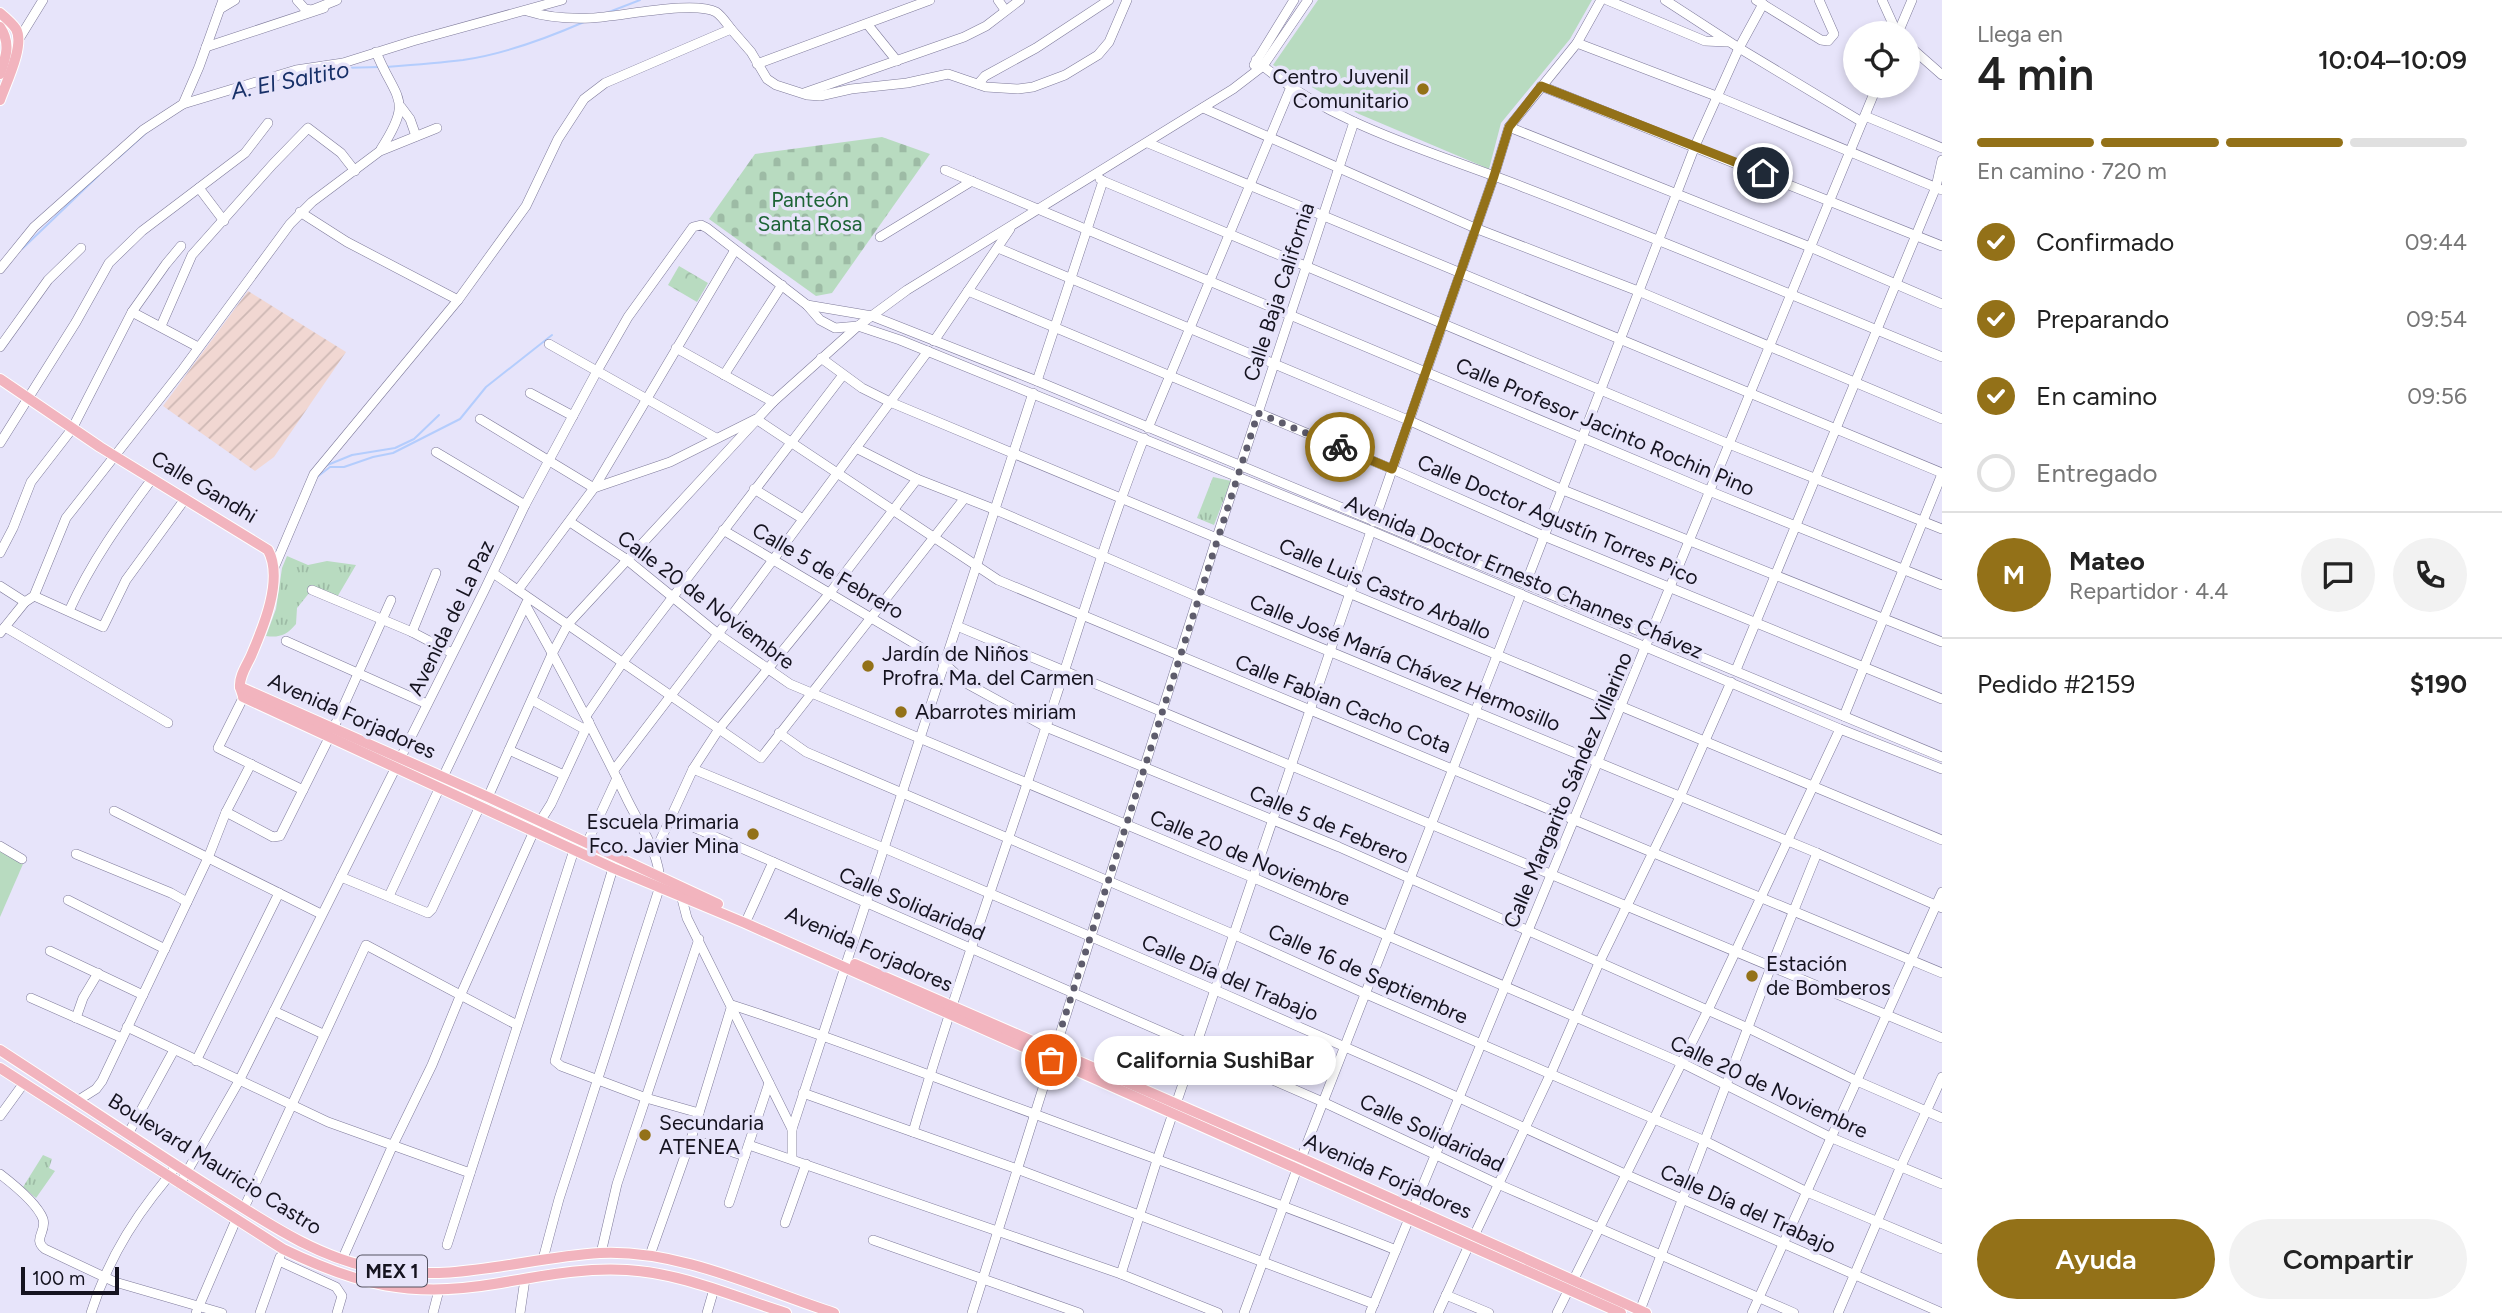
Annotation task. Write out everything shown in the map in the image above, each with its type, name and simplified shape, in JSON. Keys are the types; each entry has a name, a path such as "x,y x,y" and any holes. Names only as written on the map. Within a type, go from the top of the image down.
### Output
{"main road":[{"path":"0,13 17,30 19,39 0,100"},
{"path":"0,27 7,40 0,74"},
{"name":"Calle Gandhi","path":"0,379 115,457 263,545 271,555 274,568"},
{"path":"243,692 241,678 267,614 274,568"},
{"name":"Avenida Forjadores","path":"243,692 537,826 587,843 681,895 846,964 1571,1285 1642,1312"},
{"name":"Avenida Forjadores","path":"537,826 574,850 613,868 660,882 748,917 846,964"},
{"name":"Boulevard Mauricio Castro","path":"0,1051 244,1208 313,1247 342,1260 372,1268 431,1275 601,1253 650,1255 692,1265 834,1313"},
{"name":"Boulevard Mauricio Castro","path":"0,1068 283,1249 314,1265 365,1282 413,1290 439,1290 492,1285 566,1272 627,1270 662,1275 714,1289 786,1313"},
{"name":"Avenida Forjadores","path":"1571,1285 1621,1313"},
{"path":"741,1298 755,1292 772,1292"}],"street":[{"path":"19,39 43,0"},
{"path":"183,104 222,4 235,0"},
{"path":"297,0 305,9 312,10 337,0"},
{"path":"0,269 34,228 143,130 183,104 296,70 343,63 562,0"},
{"path":"712,0 717,12 751,52 771,82 820,96 947,74 996,88 1033,87 1065,75 1103,51 1127,0"},
{"path":"757,64 930,0"},
{"path":"998,0 1005,10"},
{"path":"802,93 971,34 1020,0"},
{"path":"978,83 985,76 1036,48 1109,0"},
{"path":"1259,63 1294,0"},
{"path":"341,877 428,913 568,624 773,402 858,326 925,278 1233,89 1252,73 1308,0"},
{"path":"1121,1274 1157,1160 1509,127 1577,43 1601,0"},
{"path":"1607,0 1705,41 1729,42"},
{"path":"1665,0 1739,48 1864,119 1942,148"},
{"path":"1525,583 1695,145 1760,2 1821,40 1828,41 1833,38 1834,32 1819,0"},
{"path":"1882,0 1892,21"},
{"path":"1902,21 1912,0"},
{"path":"525,11 549,18 594,18 667,7 717,12"},
{"path":"206,47 324,8"},
{"path":"867,25 897,61"},
{"path":"274,568 314,474 458,300 531,198 558,139 590,93 605,82 731,29"},
{"path":"1577,43 1716,96 1939,188"},
{"path":"376,52 416,136"},
{"path":"1920,56 1942,75"},
{"path":"1259,63 1291,87 1354,122 1942,357"},
{"path":"1541,86 1695,145 1942,246"},
{"path":"1148,428 1291,87"},
{"name":"Calle Margarito Sández Villarino","path":"1372,1309 1872,98"},
{"path":"380,151 401,107"},
{"path":"1202,108 1475,228 1638,291 1942,419"},
{"name":"Calle Baja California","path":"972,1313 1217,537 1354,122"},
{"path":"0,443 109,263 142,231 245,153 268,123"},
{"path":"1509,127 1810,247 1942,304"},
{"path":"160,326 192,255 273,163 308,128 341,153 355,171"},
{"path":"168,723 2,630 30,599 66,518 183,369 300,212 380,151 437,128"},
{"path":"1148,143 1942,473 1844,716"},
{"path":"1736,670 1895,284 1939,188 1942,160"},
{"name":"Calle Profesor Jacinto Rochin Pino","path":"945,170 1709,491 1942,585"},
{"path":"1091,176 1729,444 1942,529"},
{"path":"880,237 972,181"},
{"path":"1037,381 1103,181"},
{"path":"200,188 224,221"},
{"path":"300,212 347,242 458,300"},
{"path":"934,341 1013,225"},
{"name":"Avenida Doctor Ernesto Channes Chávez","path":"693,227 704,226 807,305 820,320 835,328 858,326 928,351 1144,438 1239,471"},
{"name":"Avenida de La Paz","path":"180,1184 239,1081 525,505 628,317 693,227"},
{"path":"0,553 31,482 72,429 132,312 181,246"},
{"path":"0,347 48,280 81,248"},
{"path":"998,248 1408,420 1563,490 1942,642"},
{"path":"518,590 594,488 735,250"},
{"path":"724,375 782,285"},
{"name":"Calle Doctor Agustín Torres Pico","path":"968,291 1392,469 1544,536 1942,699"},
{"name":"Avenida Doctor Ernesto Channes Chávez","path":"807,305 872,316 1037,381 1521,594 1736,670 1942,757"},
{"path":"132,312 198,347"},
{"path":"549,345 716,438"},
{"path":"676,348 773,402"},
{"path":"587,843 616,774 928,351"},
{"name":"Calle Luis Castro Arballo","path":"821,358 843,375 890,402 1942,841"},
{"path":"342,1260 586,722 623,662 843,375"},
{"path":"530,393 573,416"},
{"path":"792,1159 792,1129 803,1093 1033,393"},
{"path":"480,419 594,488"},
{"path":"594,488 664,465 757,419"},
{"name":"Calle Fabian Cacho Cota","path":"757,419 1004,583 1942,972"},
{"path":"913,1132 950,1010 1026,781 1121,497 1144,438"},
{"name":"Calle José María Chávez Hermosillo","path":"856,448 916,479 996,510 1939,906"},
{"path":"436,452 525,505"},
{"path":"69,611 83,579 104,544 152,479"},
{"path":"654,854 692,769 719,729 830,594 916,479"},
{"path":"754,489 803,519"},
{"path":"0,586 30,599 45,600 103,627 126,580 185,499"},
{"path":"528,602 568,624 761,758 964,499"},
{"name":"Calle 20 de Noviembre","path":"570,522 626,559 718,635 786,683 1026,781 1682,1063 1832,1138 1942,1184"},
{"name":"Avenida Doctor Ernesto Channes Chávez","path":"1372,527 1525,583 1731,682 1942,769"},
{"name":"Calle 5 de Febrero","path":"723,530 872,616 944,663 966,683 1046,727 1410,879 1708,1010 1942,1118"},
{"path":"412,632 436,573"},
{"path":"493,573 518,590 528,602 654,854 660,882 542,1259"},
{"path":"312,590 412,632 452,653"},
{"path":"1244,1313 1283,1204 1521,594"},
{"path":"226,812 278,838 332,732 391,600"},
{"path":"389,896 528,602"},
{"path":"957,626 1942,1038"},
{"path":"286,641 427,704"},
{"path":"1438,1313 1551,1073 1599,963 1680,797 1731,682"},
{"path":"243,692 218,748 303,790"},
{"path":"532,700 586,722"},
{"path":"1558,1313 1708,1010 1840,729"},
{"name":"Calle 16 de Septiembre","path":"779,733 806,752 1235,934 1366,994 1705,1141 1807,1192 1942,1249"},
{"path":"509,750 564,775"},
{"path":"77,1101 99,1086 208,858 226,812 251,764"},
{"name":"Calle Día del Trabajo","path":"692,769 1215,990 1458,1097 1524,1130 1942,1313"},
{"path":"114,811 321,914"},
{"name":"Calle Solidaridad","path":"670,817 1323,1101 1498,1184 1794,1313"},
{"path":"0,846 22,859"},
{"path":"447,1245 574,850"},
{"path":"1642,1312 1770,967 1817,853"},
{"path":"76,854 172,893 187,902"},
{"path":"748,917 773,862"},
{"path":"613,868 555,1058 556,1063 646,1098 699,1113"},
{"path":"1752,1313 1939,906 1942,892"},
{"path":"196,1061 279,893"},
{"path":"681,895 687,918 792,1129"},
{"path":"68,900 165,949"},
{"path":"601,1253 617,1184 699,939"},
{"path":"244,1208 366,945 517,1025"},
{"path":"50,951 143,995"},
{"path":"76,1018 83,998 97,973"},
{"path":"31,998 122,1038"},
{"path":"732,1004 823,1034 1157,1160 1283,1204 1396,1250"},
{"path":"650,1255 691,1139 732,1004"},
{"path":"274,1011 323,1034"},
{"path":"127,1027 290,1105 392,1147 470,1173"},
{"path":"128,1134 174,1051"},
{"path":"1838,1313 1900,1166 1942,1077"},
{"path":"0,1116 24,1083"},
{"path":"729,1203 769,1083"},
{"path":"803,1093 1017,1169 1262,1263 1372,1309"},
{"path":"691,1139 745,1156"},
{"path":"749,1145 1121,1274 1218,1313"},
{"path":"785,1223 806,1164"},
{"path":"91,1313 104,1276 130,1230 177,1165"},
{"path":"0,1174 18,1187 42,1218 39,1244 104,1276 197,1310 222,1313"},
{"path":"197,1310 236,1220"},
{"path":"873,1240 1079,1313"},
{"path":"260,1313 283,1249"},
{"path":"279,1261 331,1284 341,1292 337,1313"},
{"path":"520,1313 525,1279"},
{"path":"708,1313 714,1289"},
{"path":"433,1313 439,1290"},
{"path":"1446,1295 1489,1313"}],"shaded area":[{"path":"248,291 346,352 274,457 255,471 163,406"}],"green space":[{"name":"Centro Juvenil Comunitario","path":"1318,0 1592,0 1570,39 1501,123 1489,169 1359,114 1273,65"},
{"name":"Panteón Santa Rosa","path":"882,137 930,154 832,293 816,296 709,219 755,154"},
{"path":"679,266 708,283 697,302 668,285"},
{"path":"1213,477 1231,481 1214,525 1197,518"},
{"path":"287,556 308,565 327,561 356,565 336,599 314,587 297,608 296,624 293,628 282,635 266,636 276,609 282,568"},
{"path":"0,851 23,864 0,917"},
{"path":"43,1155 52,1159 49,1168 55,1171 36,1198 23,1187"}],"waterway":[{"name":"A. El Saltito","path":"609,12 640,0"},
{"name":"A. El Saltito","path":"386,67 463,60 494,54 540,40 584,22"},
{"name":"A. El Saltito","path":"282,79 340,68 380,67"},
{"name":"A. El Saltito","path":"118,158 148,131"},
{"name":"A. El Saltito","path":"22,249 99,175"},
{"path":"317,477 330,467 344,467 393,453 460,419 486,387 552,335"},
{"path":"325,466 352,455 395,448 414,439 439,415"}],"way so far":[{"path":"1051,1060 1258,413 1340,447"}],"place":[{"name":"Centro Juvenil Comunitario","path":"1423,89"},
{"name":"Jardín de Niños Profra. Ma. del Carmen","path":"868,666"},
{"name":"Abarrotes miriam","path":"901,712"},
{"name":"Escuela Primaria Fco. Javier Mina","path":"753,834"},
{"name":"Estación de Bomberos","path":"1752,976"},
{"name":"California SushiBar","path":"1051,1060"},
{"name":"Secundaria ATENEA","path":"645,1135"}],"route":[{"path":"1340,447 1392,469 1494,176 1506,134 1541,86 1763,173"}]}
